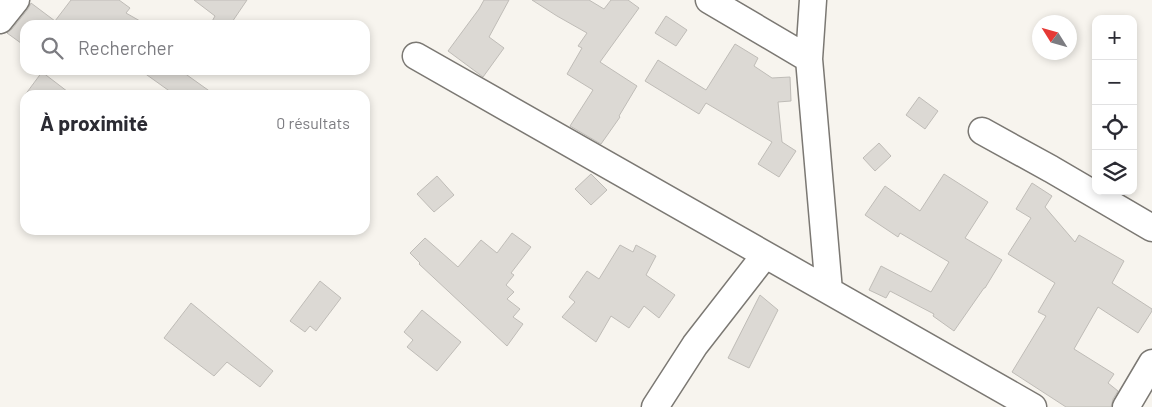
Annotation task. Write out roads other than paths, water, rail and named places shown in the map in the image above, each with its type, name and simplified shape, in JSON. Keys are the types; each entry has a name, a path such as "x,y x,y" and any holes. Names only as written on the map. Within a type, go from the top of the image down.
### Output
{"street":[{"path":"0,20 16,0"},
{"path":"708,0 809,59"},
{"path":"813,0 809,59 829,291"},
{"path":"416,56 1033,407"},
{"path":"982,131 1152,228"},
{"path":"655,407 695,345 764,255"},
{"path":"1126,407 1152,363"}]}
